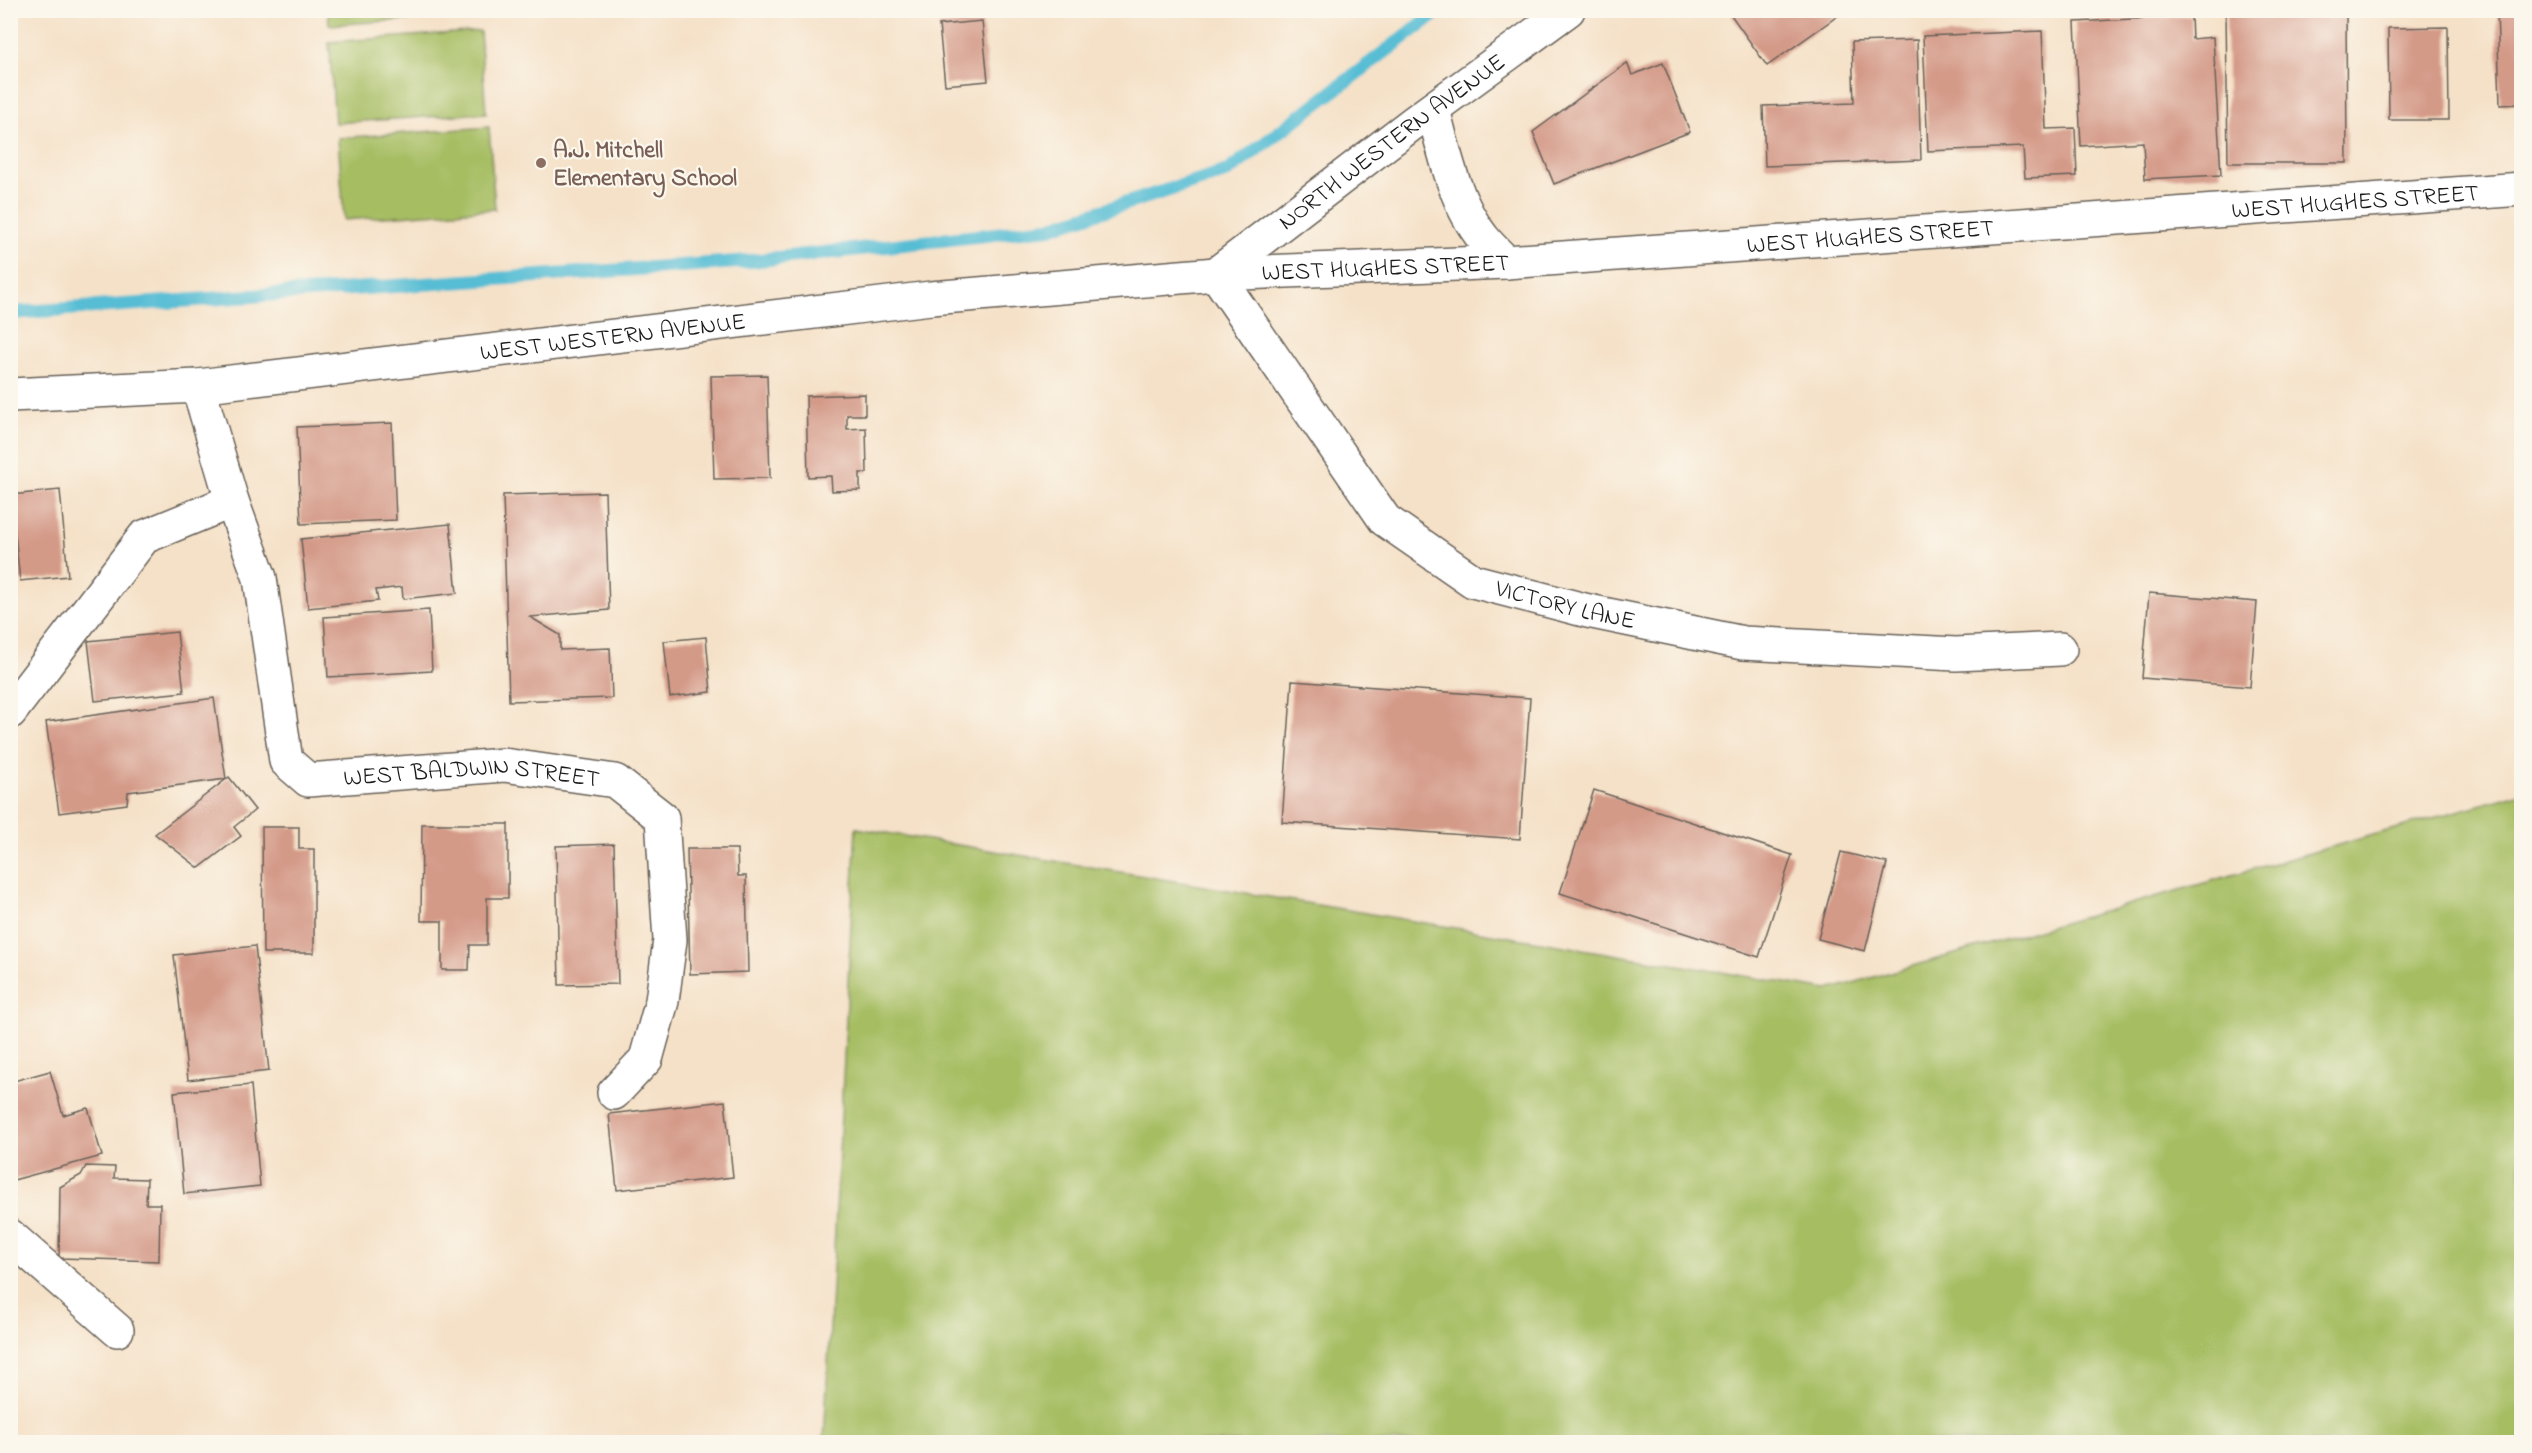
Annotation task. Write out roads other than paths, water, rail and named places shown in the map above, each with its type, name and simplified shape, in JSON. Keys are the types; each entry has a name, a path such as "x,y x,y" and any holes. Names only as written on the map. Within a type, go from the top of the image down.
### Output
{"street":[{"name":"NORTH WESTERN AVENUE","path":"1216,274 1433,109 1568,10"},
{"path":"1433,109 1452,177 1464,206 1482,238 1506,262"},
{"name":"WEST HUGHES STREET","path":"1216,274 1506,262 2522,189"},
{"name":"WEST WESTERN AVENUE","path":"10,395 198,386 931,298 1216,274"},
{"name":"VICTORY LANE","path":"1216,274 1385,520 1473,581 1588,611 1743,643 1956,654 2060,649"},
{"name":"WEST BALDWIN STREET","path":"198,386 231,501 261,578 286,761 308,780 504,765 615,781 662,818 670,940 662,1001 646,1059 614,1093"},
{"path":"10,712 144,537 231,501"},
{"path":"10,1236 117,1330"}],"waterway":[{"path":"10,313 751,261 1049,228 1228,171 1440,10"}],"place":[{"name":"A.J. Mitchell Elementary School","path":"541,163"}]}
